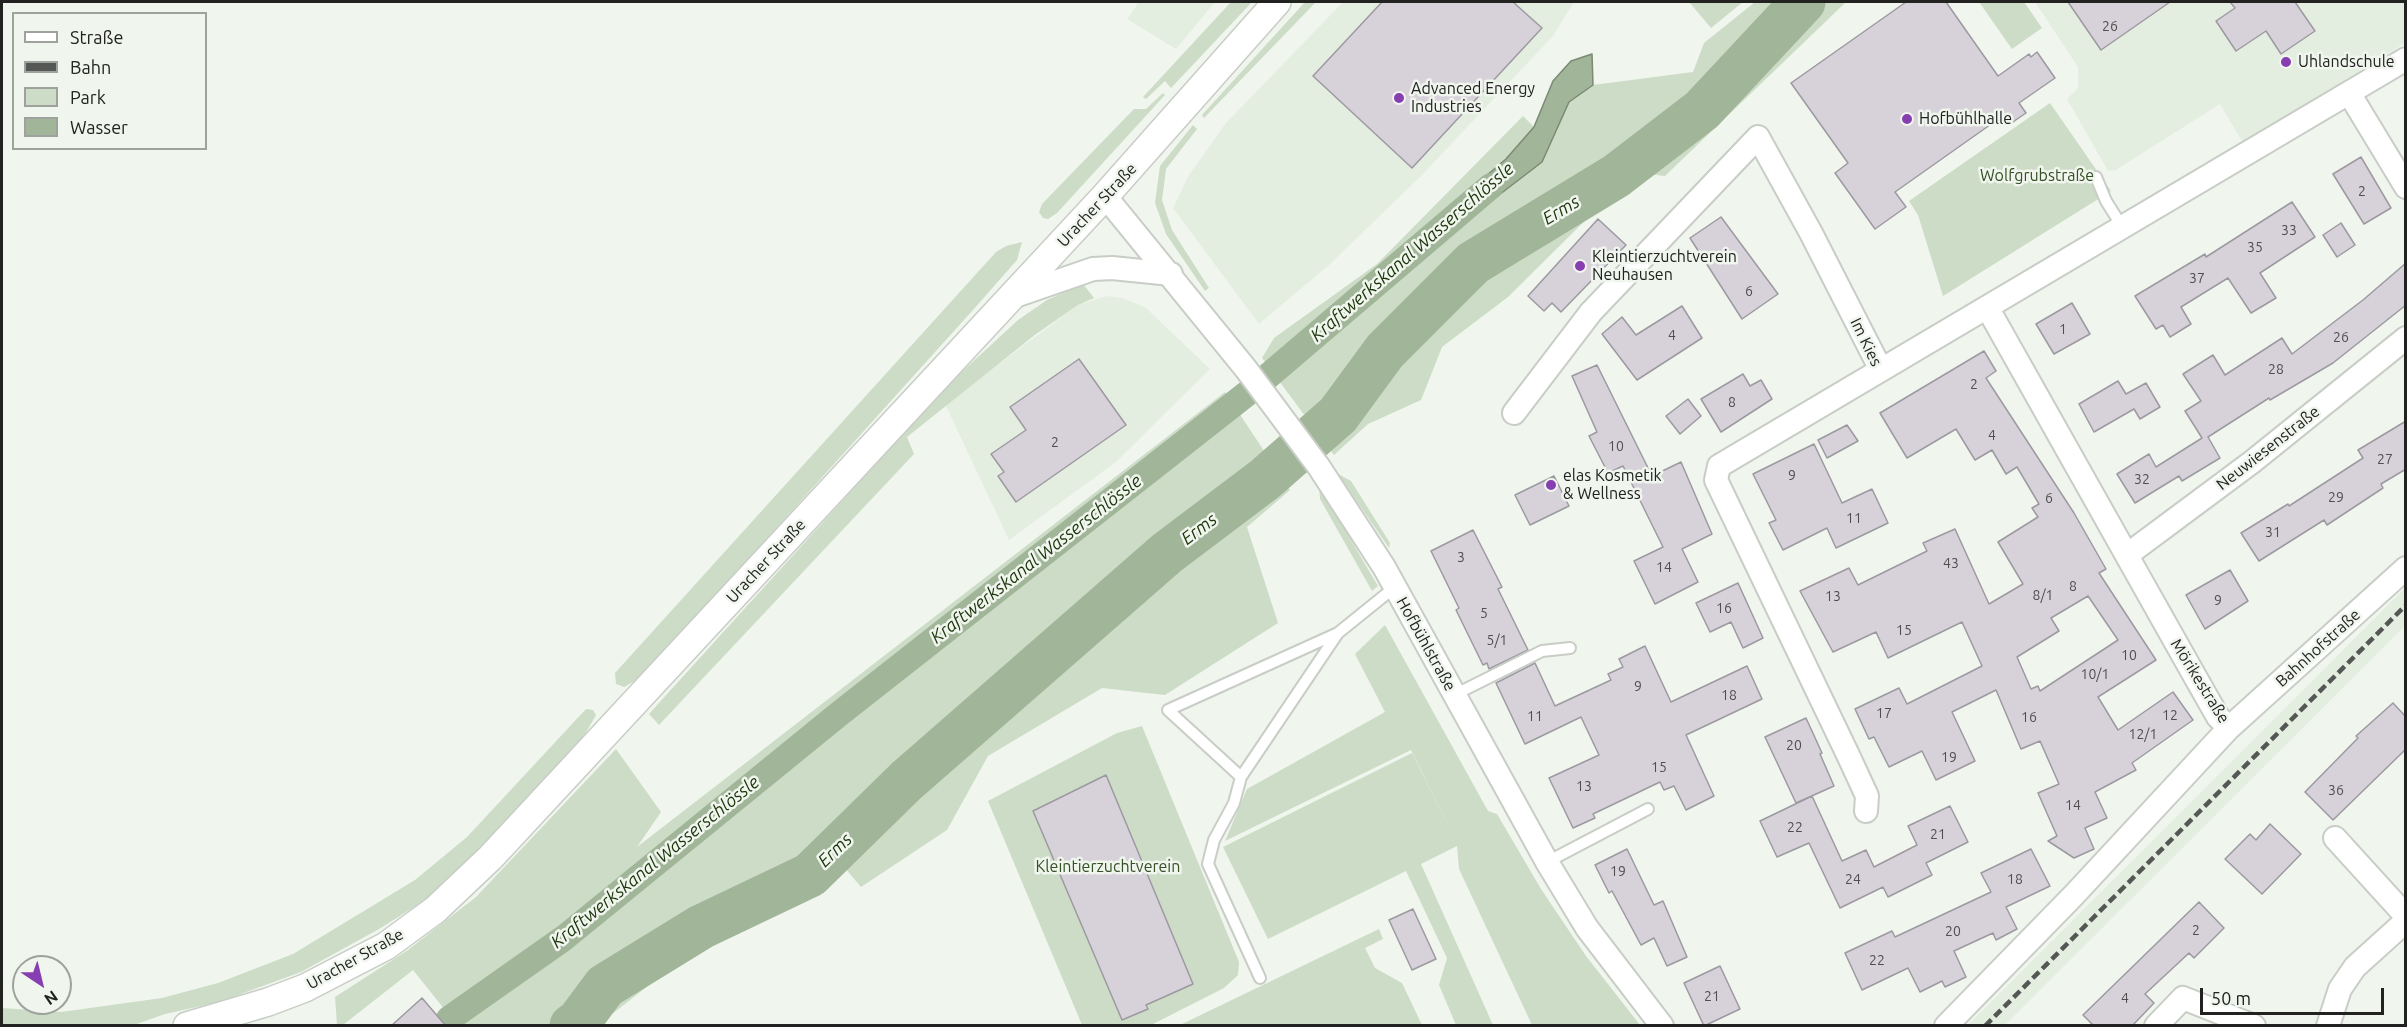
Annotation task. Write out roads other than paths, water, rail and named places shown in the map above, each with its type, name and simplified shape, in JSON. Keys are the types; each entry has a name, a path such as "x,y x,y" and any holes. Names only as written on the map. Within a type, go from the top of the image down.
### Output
{"street":[{"name":"Uracher Straße","path":"187,1026 268,1002 305,988 386,946 435,910 491,857 547,798 1105,196 1277,2"},
{"path":"1881,370 2406,59"},
{"path":"2349,93 2406,187"},
{"name":"Im Kies","path":"1514,413 1591,312 1758,137 1800,212 1881,370 1719,466 1715,472 1716,480 1867,796 1866,811"},
{"name":"Hofbühlstraße","path":"1105,196 1171,274 1246,369 1318,467 1395,587 1547,862 1605,954 1662,1026"},
{"path":"1011,297 1093,269 1112,268 1171,274"},
{"name":"Mörikestraße","path":"1946,1026 2073,897 2229,728 2213,708 1987,307"},
{"name":"Neuwiesenstraße","path":"2127,555 2252,462 2406,338"},
{"name":"Bahnhofstraße","path":"2229,728 2406,568"},
{"path":"2335,838 2406,916"},
{"path":"2328,1026 2340,989 2355,967 2406,921"},
{"path":"2156,1026 2183,998 2254,1026"}],"lane":[{"path":"2096,177 2106,201 2123,228"},
{"path":"1241,777 1168,710 1338,633 1395,587"},
{"path":"1260,978 1208,864 1214,840 1234,803 1241,777 1338,633"},
{"path":"1454,695 1542,651 1570,648"},
{"path":"1547,862 1648,809"}],"water":[{"path":"1592,54 1593,85 1569,102 1542,162 1469,218 1459,199 1506,159 1534,127 1553,81 1571,61"}],"waterway":[{"name":"Erms","path":"572,1026 579,1021 605,986 701,927 810,875 906,781 1167,553 1265,479 1338,415 1385,351 1473,263 1616,176 1702,110 1803,2"},
{"name":"Kraftwerkskanal Wasserschlössle","path":"449,1019 564,938 839,714 1254,388 1491,186"}],"railway":[{"path":"1985,1026 2406,605"}],"place":[{"name":"Uhlandschule","path":"2286,62"},
{"name":"Advanced Energy Industries","path":"1399,98"},
{"name":"Hofbühlhalle","path":"1907,119"},
{"name":"Kleintierzuchtverein Neuhausen","path":"1580,266"},
{"name":"elas Kosmetik & Wellness","path":"1551,485"}],"park label":[{"name":"Wolfgrubstraße","path":"2037,176"},
{"name":"Kleintierzuchtverein","path":"1108,867"}]}
